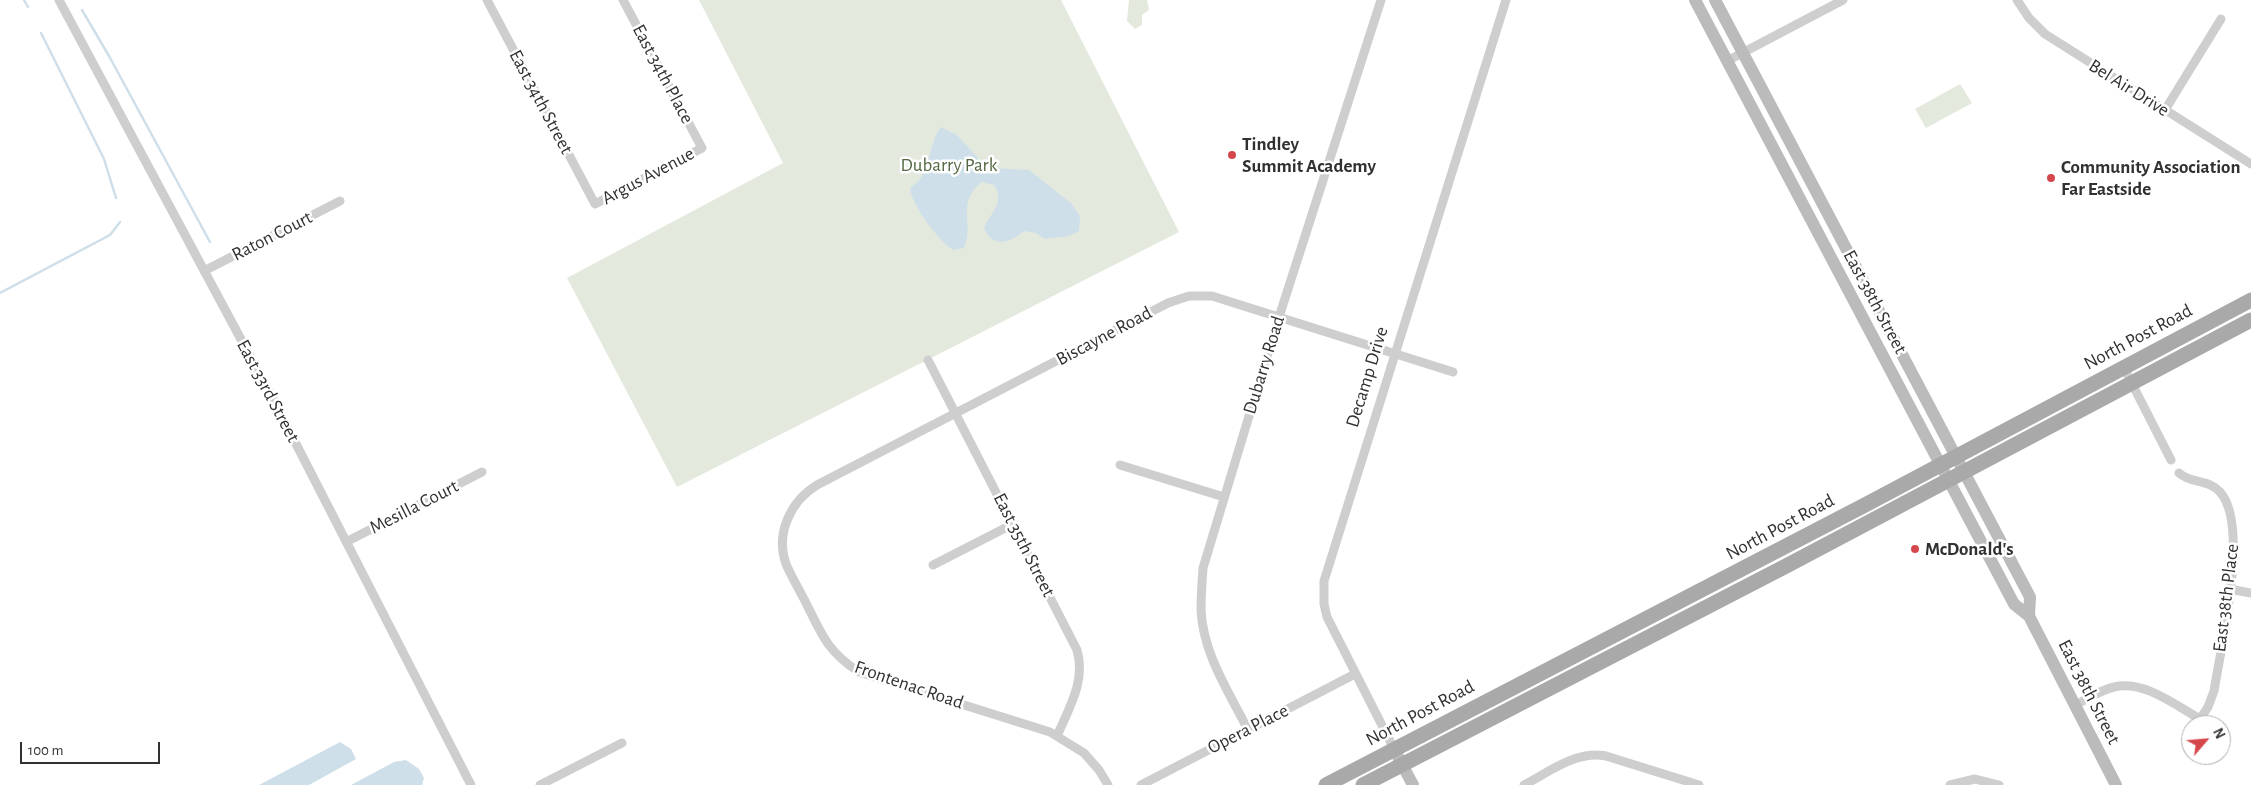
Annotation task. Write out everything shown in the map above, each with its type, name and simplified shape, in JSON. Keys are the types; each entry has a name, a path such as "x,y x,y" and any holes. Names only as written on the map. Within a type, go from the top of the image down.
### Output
{"main road":[{"name":"East 38th Street","path":"1695,0 2014,604 2029,616 2116,785"},
{"name":"East 38th Street","path":"1715,0 2030,597 2029,616"},
{"name":"North Post Road","path":"1363,785 1398,757 2251,300"},
{"name":"North Post Road","path":"1326,785 1398,757 1949,480 2251,320"},
{"path":"1398,757 1413,785"}],"street":[{"name":"East 34th Street","path":"487,0 595,204"},
{"name":"East 34th Place","path":"623,0 702,148"},
{"name":"Dubarry Road","path":"1248,730 1215,665 1206,636 1201,611 1203,568 1279,317 1381,0"},
{"name":"Decamp Drive","path":"1398,757 1328,617 1323,590 1327,569 1506,0"},
{"path":"1727,61 1843,0"},
{"name":"Bel Air Drive","path":"2017,0 2029,18 2045,34 2251,164"},
{"name":"East 33rd Street","path":"61,1 346,542 471,785"},
{"path":"2165,110 2220,19"},
{"name":"Argus Avenue","path":"595,204 702,148"},
{"name":"Raton Court","path":"204,271 340,201"},
{"name":"Biscayne Road","path":"787,519 799,500 813,488 1180,298 1212,296 1454,372"},
{"name":"East 35th Street","path":"928,360 1078,654 1080,667 1078,688 1057,736"},
{"path":"2124,368 2171,460"},
{"path":"1120,465 1224,497"},
{"name":"Mesilla Court","path":"346,542 482,472"},
{"name":"East 38th Place","path":"2076,706 2109,688 2130,686 2151,692 2200,719 2210,704 2214,691 2234,542 2232,520 2225,499 2213,486 2191,481 2179,473"},
{"name":"Frontenac Road","path":"787,519 782,542 786,564 827,644 841,660 860,672 1057,736 1084,753 1099,770 1108,785"},
{"path":"933,565 1013,524"},
{"path":"2228,590 2251,593"},
{"name":"Opera Place","path":"1141,785 1355,674"},
{"path":"540,785 622,743"},
{"path":"1524,785 1572,760 1593,755 1606,756 1699,785"},
{"path":"1950,785 1975,779 1999,785"}],"green space":[{"name":"Dubarry Park","path":"699,0 1061,0 1179,232 677,487 567,278 783,163"},
{"path":"1129,0 1147,0 1149,10 1142,15 1142,25 1135,29 1127,21"},
{"path":"1960,84 1972,103 1926,128 1915,109"}],"shaded area":[{"path":"941,127 957,135 979,159 992,168 1029,170 1071,203 1080,216 1079,231 1069,236 1045,239 1036,233 1024,231 1007,241 996,241 987,234 984,227 998,201 997,191 994,185 982,182 969,197 967,205 968,230 964,248 953,250 941,239 920,213 910,188 917,182 926,168 933,143"},
{"path":"340,742 351,749 356,759 309,785 259,785"},
{"path":"406,760 419,769 424,778 422,785 351,785 394,762"}],"waterway":[{"path":"24,0 28,7"},
{"path":"82,10 210,242"},
{"path":"41,33 104,159 116,198"},
{"path":"0,293 110,235 120,222"}],"place":[{"name":"Tindley Summit Academy","path":"1232,155"},
{"name":"Community Association Far Eastside","path":"2051,178"},
{"name":"McDonald's","path":"1915,549"}]}
